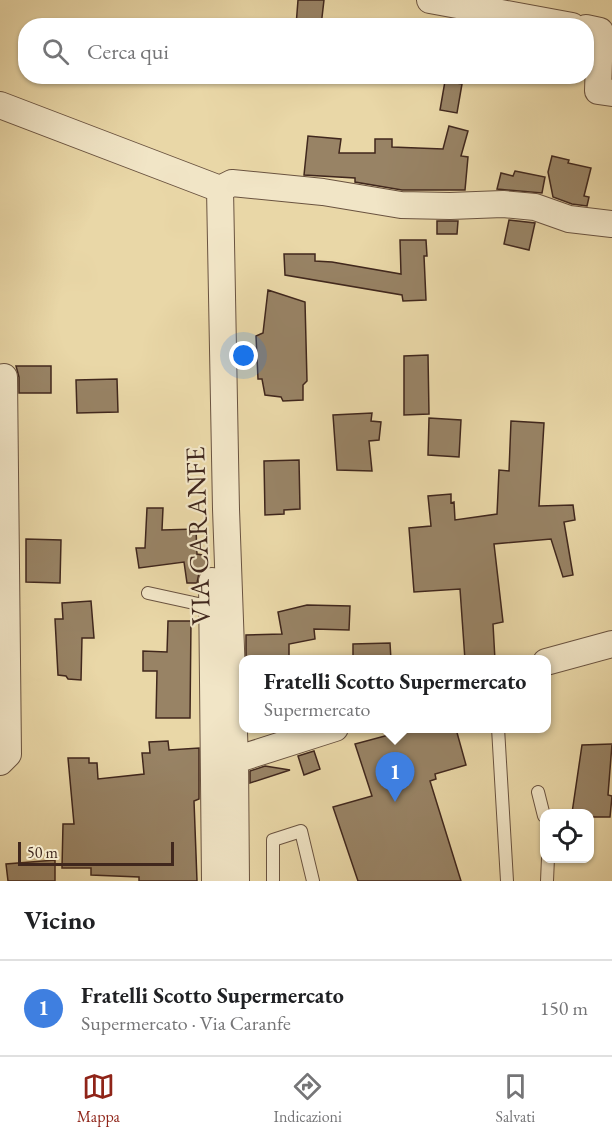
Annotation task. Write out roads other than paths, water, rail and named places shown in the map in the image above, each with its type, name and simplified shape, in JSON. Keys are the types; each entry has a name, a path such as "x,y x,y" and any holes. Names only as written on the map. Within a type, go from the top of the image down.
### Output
{"street":[{"path":"430,0 528,18"},
{"path":"594,30 600,31 598,91 612,93"},
{"path":"0,105 214,197"},
{"path":"214,197 232,183 323,192 401,205 503,204 535,207 569,219 612,224"},
{"path":"214,197 212,606 215,881"},
{"name":"VIA CARANFE","path":"214,197 235,760 236,881"},
{"path":"0,762 8,754 4,377"},
{"path":"551,661 612,644"},
{"path":"235,760 322,733"}],"lane":[{"path":"148,593 212,606"},
{"path":"498,733 507,881"},
{"path":"538,792 542,809"},
{"path":"273,881 273,840 301,831 313,881"},
{"path":"547,881 548,863"}],"place":[{"name":"Fratelli Scotto Supermercato","path":"395,802"}]}
